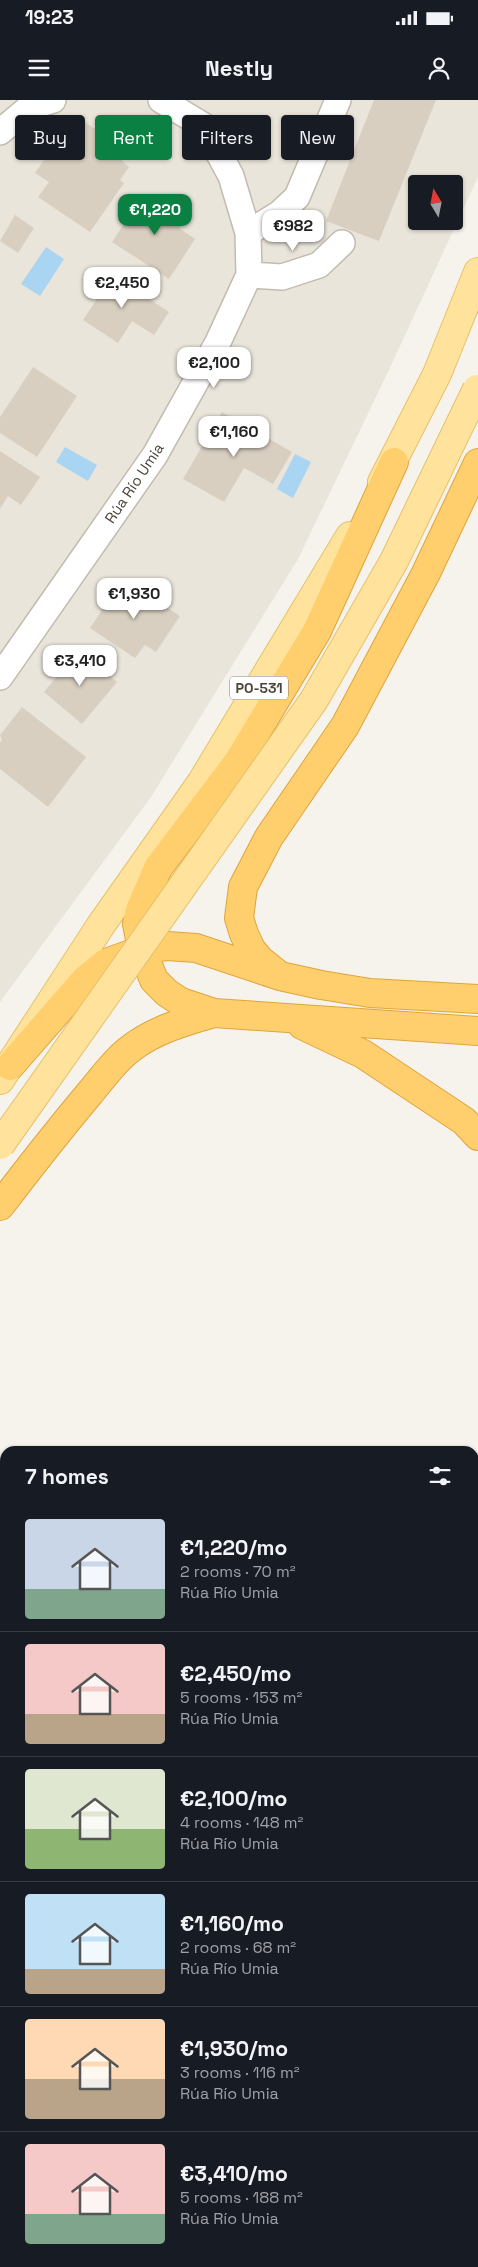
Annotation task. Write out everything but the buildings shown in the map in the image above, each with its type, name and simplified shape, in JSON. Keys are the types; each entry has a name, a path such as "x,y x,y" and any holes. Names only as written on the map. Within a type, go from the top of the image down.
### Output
{"highway":[{"path":"394,462 317,631 238,762 158,868 146,891 137,924 142,950 154,980 167,993 181,1002 214,1013 478,1030"},
{"path":"280,976 250,949 239,918 243,888 269,837 345,726 426,573 478,463"},
{"path":"5,1073 86,980 106,963 142,950 167,946 196,948 280,976 321,985 370,993 478,999"},
{"path":"398,994 461,986 478,980"},
{"path":"0,1206 46,1144 130,1049 161,1031 214,1013"},
{"path":"287,1018 363,1054 464,1121 478,1136"}],"main road":[{"name":"PO-531","path":"5,1073 101,925 201,783 394,462 437,374 478,272"},
{"name":"PO-531","path":"0,1144 314,700 394,561 477,388"}],"street":[{"path":"0,132 30,107 53,100"},
{"name":"Rúa Río Umia","path":"0,677 155,455 218,342 249,275 248,233 231,176 204,126 161,100"},
{"path":"248,233 280,213 297,198 338,100"},
{"path":"249,275 282,277 320,265 342,243"}],"shaded area":[{"path":"0,100 478,100 478,177 463,210 463,175 408,175 408,230 454,230 388,372 298,559 151,797 0,1002"}],"water":[{"path":"46,247 64,259 40,296 21,284"},
{"path":"65,447 97,465 88,481 56,462"},
{"path":"295,454 311,462 293,498 277,489"}]}
